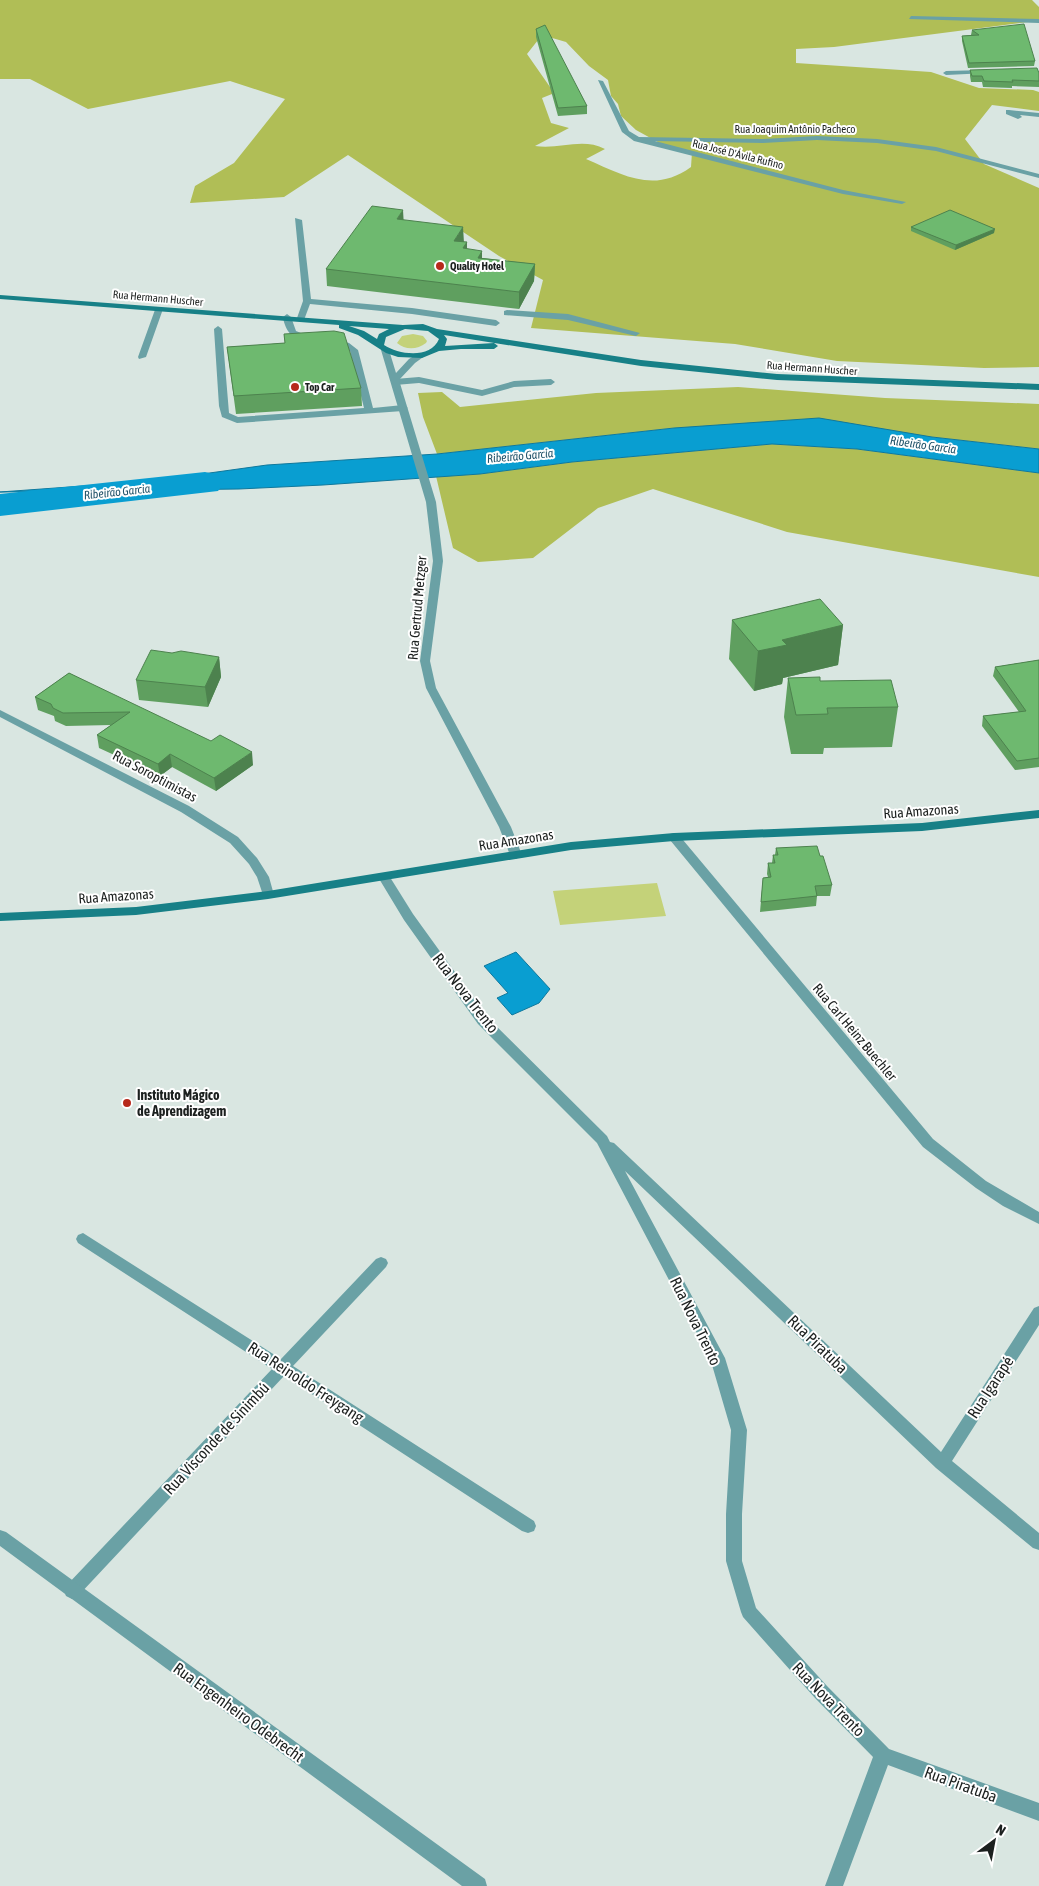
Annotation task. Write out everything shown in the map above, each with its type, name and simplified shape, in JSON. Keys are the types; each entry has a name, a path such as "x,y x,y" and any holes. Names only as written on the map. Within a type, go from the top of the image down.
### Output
{"main road":[{"name":"Rua Hermann Huscher","path":"0,297 420,327 435,331 584,354 700,370 777,377 1039,387"},
{"name":"Rua Hermann Huscher","path":"315,319 366,335 382,347 408,356 422,355 438,349 487,346 584,354"},
{"path":"382,347 382,336 402,327"},
{"path":"435,331 443,340 438,349"},
{"name":"Rua Amazonas","path":"0,917 136,911 268,895 571,846 674,836 922,827 1039,814"}],"street":[{"path":"911,18 1039,20"},
{"path":"946,73 995,71"},
{"path":"600,81 608,101 626,132 637,139"},
{"path":"1018,117 1009,112 1039,115"},
{"name":"Rua Joaquim Antônio Pacheco","path":"637,139 763,141 817,138 877,141 936,149 1039,176"},
{"name":"Rua José D'Ávila Rufino","path":"637,139 843,192 902,202"},
{"path":"298,220 307,301 301,318"},
{"path":"307,301 412,311 496,323"},
{"path":"142,357 159,309"},
{"path":"507,313 568,317 636,334"},
{"path":"287,318 288,330 293,335 352,347 369,411"},
{"path":"218,330 223,406 225,415 230,418 255,420 403,408"},
{"name":"Rua Gertrud Metzger","path":"382,347 395,381 431,502 438,560 425,661 431,688 505,827 516,855"},
{"path":"395,381 412,361 422,355"},
{"path":"395,381 419,380 482,393 514,384 551,382"},
{"name":"Rua Soroptimistas","path":"0,712 185,809 234,840 253,861 264,877 268,895"},
{"name":"Rua Carl Heinz Buechler","path":"674,836 928,1143 965,1175 1001,1200 1039,1218"},
{"name":"Rua Nova Trento","path":"384,876 408,917 483,1021 602,1140 717,1358 739,1430 734,1561 749,1612 821,1692 883,1755"},
{"name":"Rua Piratuba","path":"602,1140 942,1463 1039,1543"},
{"name":"Rua Reinoldo Freygang","path":"84,1239 528,1526"},
{"name":"Rua Visconde de Sinimbú","path":"72,1590 381,1263"},
{"name":"Rua Igarapé","path":"942,1463 1039,1312"},
{"name":"Rua Engenheiro Odebrecht","path":"0,1537 478,1886"},
{"path":"834,1886 883,1755"},
{"name":"Rua Piratuba","path":"883,1755 1039,1812"}],"green space":[{"path":"0,0 1032,0 1039,7 1039,19 834,47 796,49 796,63 931,72 979,88 1033,90 1039,92 1039,111 992,105 965,139 984,164 1039,188 1039,367 984,368 837,361 735,344 531,328 543,280 499,256 348,155 284,197 190,203 195,186 234,163 285,99 230,81 88,109 30,79 0,79","holes":["542,35 566,42 589,66 608,80 611,96 618,104 621,116 636,130 665,146 692,152 691,167 677,175 651,181 626,176 586,159 605,149 596,146 588,144 535,146 569,128 551,123 542,98 557,92 550,87 527,54"]},
{"path":"413,334 423,336 427,341 426,343 419,347 411,348 397,343 402,336"},
{"path":"738,387 885,398 1039,404 1039,449 932,437 674,428 437,454 423,417 418,393 442,392 460,407 596,393"},
{"path":"772,444 857,449 1039,473 1039,577 787,532 653,489 598,508 533,558 478,562 453,548 436,476 480,474 572,462"},
{"path":"657,883 666,916 560,925 553,891"}],"water":[{"path":"819,418 932,437 1039,449 1039,473 857,449 772,444 572,462 480,474 323,485 239,489 0,492 152,481 267,465 437,454 674,428"},
{"path":"516,952 550,989 539,1003 512,1015 497,998 508,993 484,966"}],"building":[{"path":"1024,24 1035,61 969,63 962,36 979,35 972,30"},
{"path":"545,25 587,106 558,108 536,29"},
{"path":"1037,68 1039,81 1012,80 1013,82 984,81 982,76 972,76 970,70"},
{"path":"372,206 403,210 397,219 463,227 454,241 467,242 463,248 482,251 478,258 535,264 519,292 326,269"},
{"path":"950,210 995,229 956,245 911,227"},
{"name":"Top Car","path":"334,331 344,333 361,388 234,396 227,347 285,343 284,334"},
{"path":"820,599 843,625 782,640 787,645 758,651 732,620"},
{"path":"151,650 172,653 181,651 219,657 205,687 136,680"},
{"path":"1039,660 1039,758 1017,761 983,716 1026,711 995,667"},
{"path":"69,673 211,741 220,735 252,752 214,778 170,754 158,764 97,735 130,712 63,713 53,708 51,704 35,697"},
{"path":"820,677 820,681 891,680 898,707 827,708 828,714 796,715 788,678"},
{"path":"817,846 820,856 823,856 832,885 815,886 817,896 761,902 763,878 771,877 768,863 775,863 773,855 778,855 776,848"}],"waterway":[{"name":"Ribeirão Garcia","path":"0,505 205,483"}],"place":[{"name":"Quality Hotel","path":"440,266"},
{"name":"Top Car","path":"295,387"},
{"name":"Instituto Mágico de Aprendizagem","path":"127,1103"}]}
